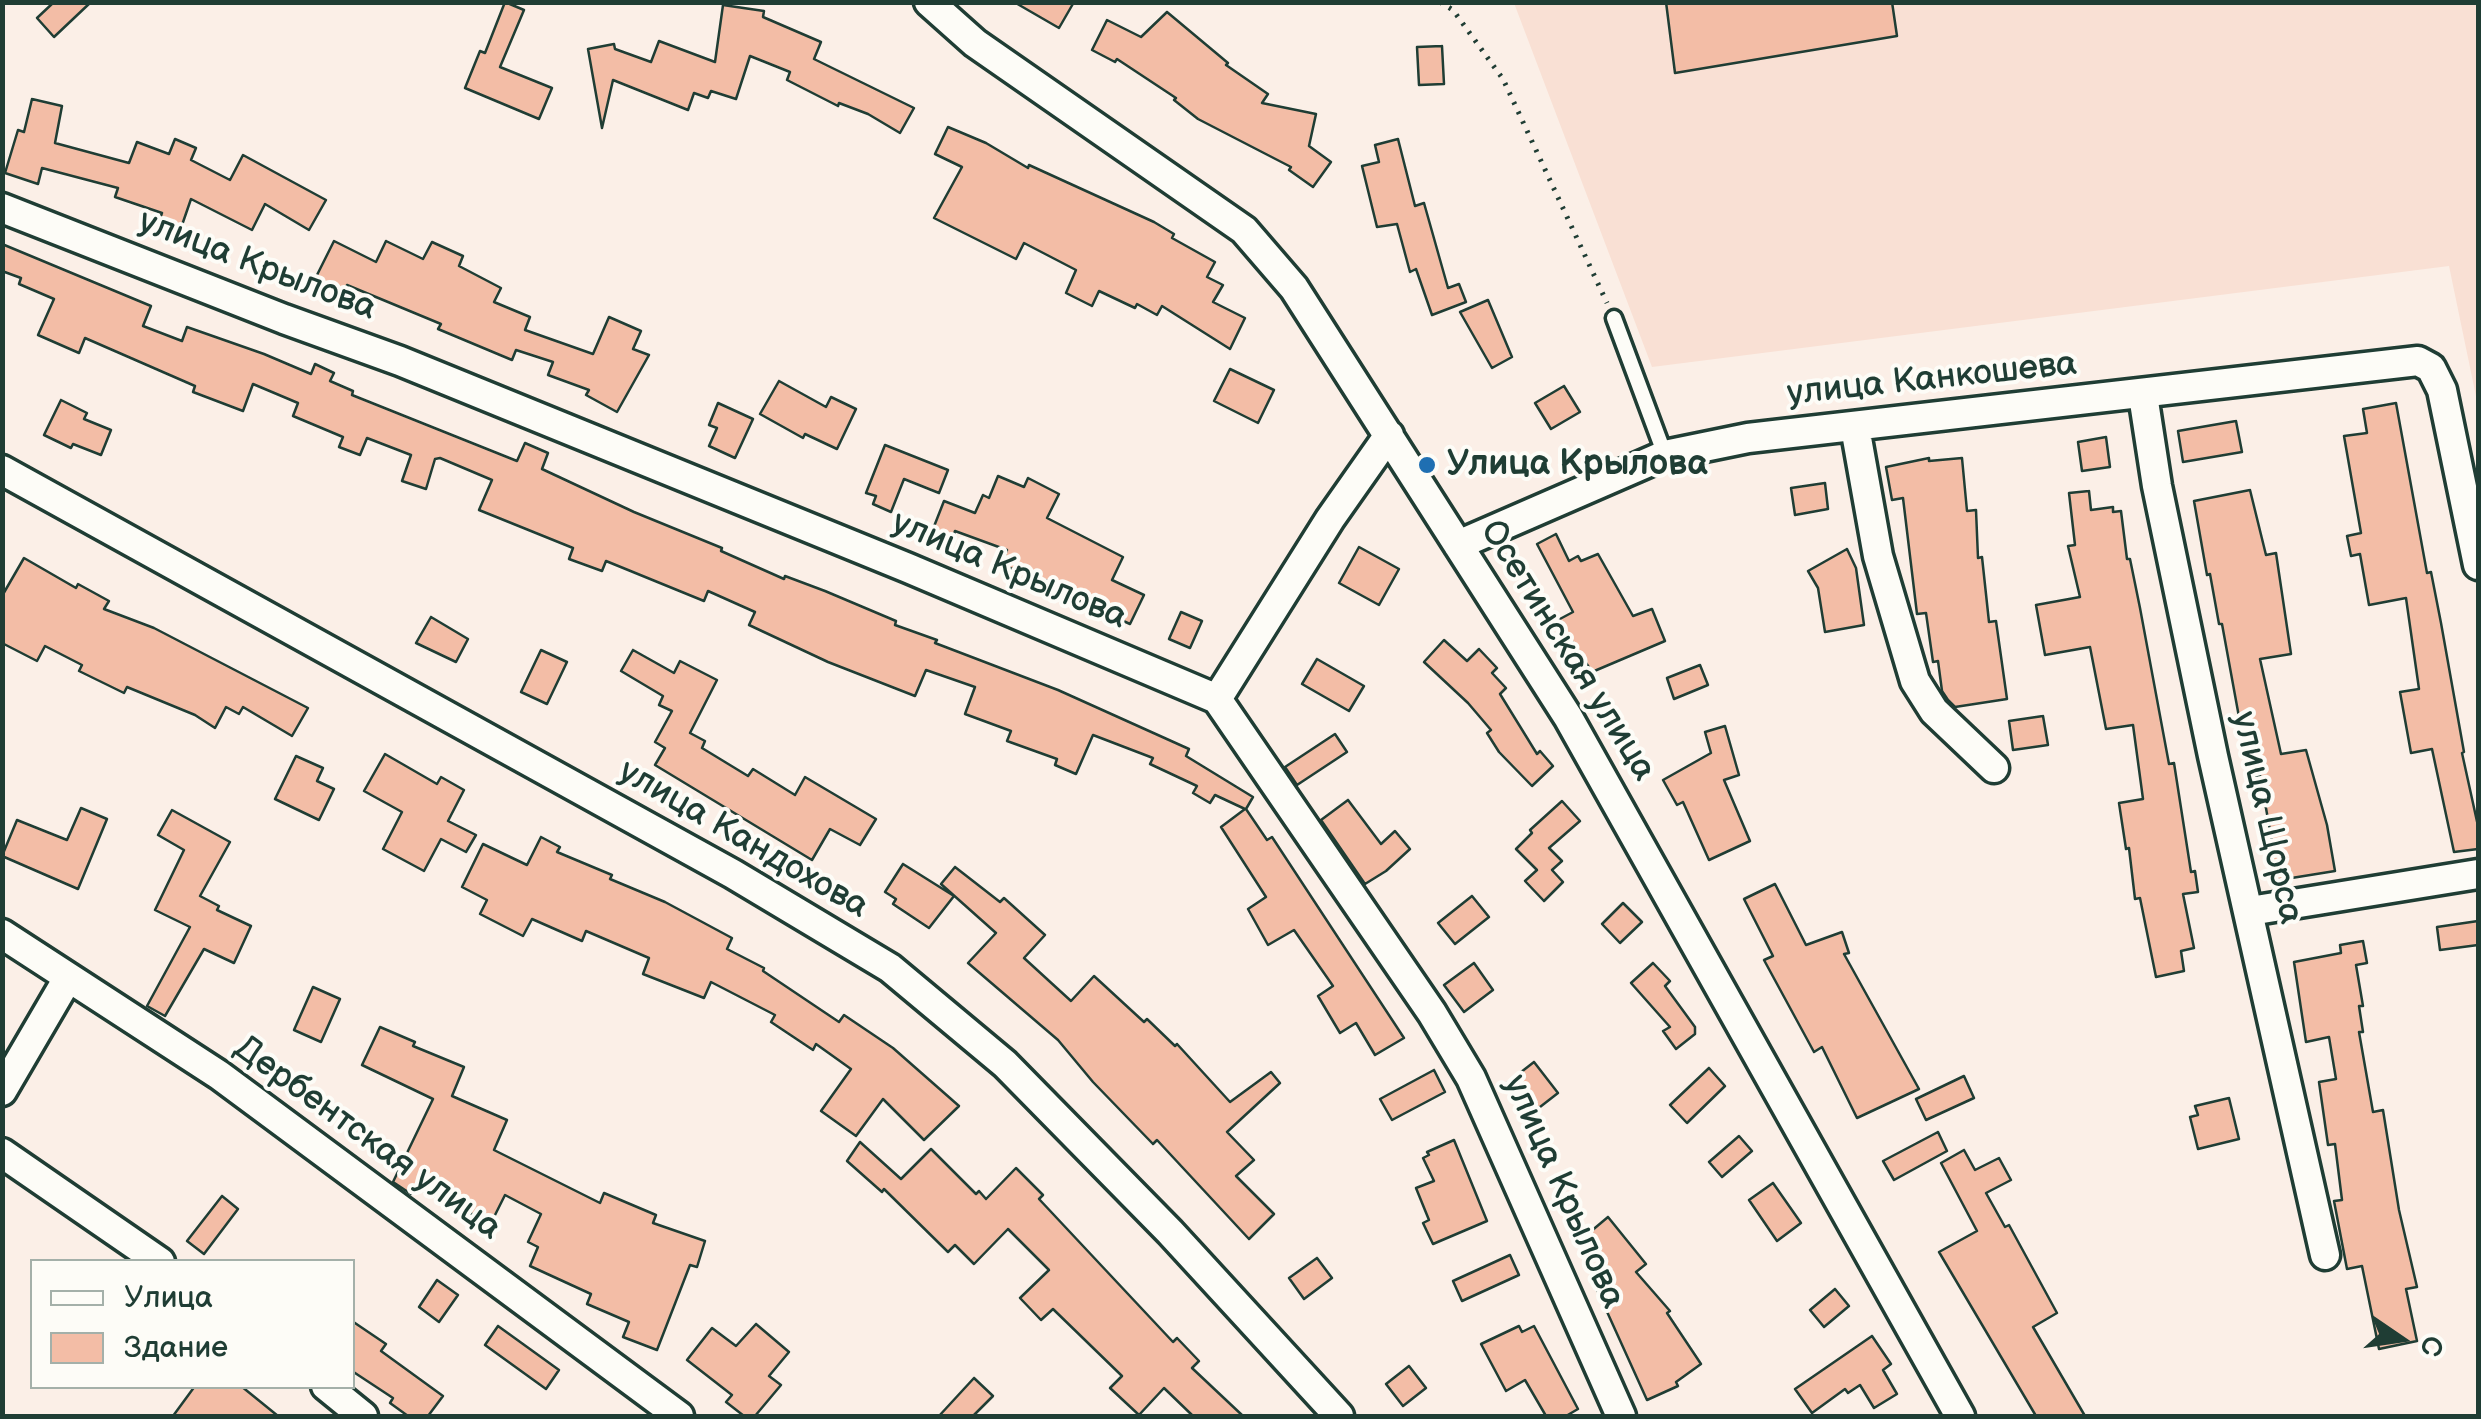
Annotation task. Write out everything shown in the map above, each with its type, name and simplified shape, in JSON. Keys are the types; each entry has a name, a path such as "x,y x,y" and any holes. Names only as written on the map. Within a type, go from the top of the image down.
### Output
{"street":[{"name":"Осетинская улица","path":"928,2 976,43 1244,230 1294,288 1568,717 1960,1416"},
{"name":"улица Крылова","path":"2,208 284,320 400,361 1217,699 1432,1012 1471,1078 1620,1416"},
{"name":"улица Канкошева","path":"1458,545 1664,455 1748,438 2418,361 2431,368 2442,390 2478,565"},
{"name":"улица Щорса","path":"2143,395 2157,486 2212,756 2325,1256"},
{"path":"1854,427 1878,556 1915,681 1934,711 1994,768"},
{"path":"1217,699 1330,519 1389,435"},
{"name":"улица Кандохова","path":"2,470 733,874 890,968 1005,1064 1170,1232 1338,1416"},
{"path":"2250,911 2478,874"},
{"name":"Дербентская улица","path":"2,934 219,1076 679,1416"},
{"path":"2,1091 68,978"},
{"path":"2,1154 156,1259"},
{"path":"330,1389 363,1416"}],"lane":[{"path":"1614,318 1664,455"}],"path":[{"path":"1440,2 1453,10 1503,79 1614,318"}],"shaded area":[{"path":"1514,3 2478,3 2478,406 2449,266 1652,367"}],"building":[{"path":"54,2 91,2 54,37 37,18"},
{"path":"505,2 524,10 500,67 552,88 539,119 465,88 480,51 485,53"},
{"path":"1014,2 1074,2 1059,28"},
{"path":"1666,2 1892,2 1897,36 1675,73"},
{"path":"723,5 764,11 763,17 821,42 814,59 914,108 900,133 868,114 839,103 838,106 787,80 790,72 750,56 736,99 711,91 708,98 694,93 688,110 613,80 602,128 588,49 614,44 615,49 651,62 659,41 715,62"},
{"path":"1167,12 1226,65 1268,94 1262,103 1316,114 1309,146 1331,162 1313,187 1289,170 1291,167 1198,119 1176,98 1117,59 1115,62 1092,50 1107,20 1141,37"},
{"path":"1442,46 1444,84 1419,85 1417,47"},
{"path":"32,99 62,106 55,143 129,163 137,142 169,154 175,139 196,148 191,160 230,180 243,155 326,200 309,230 265,204 252,230 191,199 181,228 159,221 162,213 115,197 118,188 42,168 38,184 5,173 18,130 24,132"},
{"path":"948,127 986,143 1028,168 1029,165 1154,222 1174,234 1172,238 1215,262 1207,277 1223,285 1213,302 1245,318 1230,349 1162,306 1157,315 1099,291 1092,306 1066,293 1076,270 1024,243 1016,259 934,218 962,167 935,154"},
{"path":"1398,139 1415,206 1424,203 1448,288 1459,284 1466,302 1432,315 1416,269 1410,272 1397,224 1377,227 1362,166 1379,162 1375,145"},
{"path":"334,241 376,262 386,241 423,259 432,242 463,256 459,266 501,288 494,302 530,317 525,330 593,354 609,317 641,331 633,349 649,355 617,412 586,395 589,390 548,375 553,362 516,350 512,360 438,329 441,324 347,285 343,294 314,281"},
{"path":"2,244 151,306 143,326 182,341 187,327 311,374 315,364 334,373 330,381 353,391 352,395 517,461 525,443 548,453 542,469 634,512 1189,749 1186,756 1253,797 1246,809 1267,840 1272,837 1404,1038 1375,1055 1356,1023 1340,1033 1318,996 1333,986 1294,930 1268,945 1248,909 1266,897 1221,827 1245,809 1215,795 1210,803 1193,793 1197,786 1150,764 1153,758 1093,735 1076,774 1055,765 1057,759 1007,741 1011,731 965,714 975,687 926,670 915,696 749,625 755,612 708,591 704,601 606,561 602,571 569,559 573,548 479,510 492,480 440,458 435,459 426,489 402,481 411,455 367,438 360,455 339,447 343,437 293,416 298,403 253,384 243,411 193,392 195,386 85,338 79,353 38,335 54,299 19,284 21,278 2,271"},
{"path":"1488,300 1512,357 1492,368 1460,312"},
{"path":"1230,369 1274,390 1258,423 1214,401"},
{"path":"779,381 826,407 831,397 856,409 837,449 805,434 803,438 760,414"},
{"path":"1564,386 1580,412 1551,429 1535,403"},
{"path":"61,400 87,413 84,419 111,430 101,455 73,444 71,448 44,435"},
{"path":"718,403 753,419 735,458 709,446 717,428 709,425"},
{"path":"2396,403 2427,573 2431,572 2441,623 2478,826 2478,849 2454,852 2432,749 2411,753 2400,692 2419,689 2406,598 2369,605 2360,554 2351,556 2347,536 2361,533 2344,436 2367,433 2363,409"},
{"path":"2236,421 2242,452 2183,462 2178,431"},
{"path":"2106,437 2110,467 2082,471 2078,442"},
{"path":"885,445 948,470 939,493 904,479 891,512 873,504 876,496 866,493"},
{"path":"1929,458 1962,458 1967,511 1976,510 1978,558 1982,557 1989,622 1996,621 2007,699 1955,707 1942,691 1938,661 1933,662 1926,613 1917,614 1903,498 1892,500 1886,467"},
{"path":"998,476 1024,487 1028,478 1059,494 1047,518 1123,557 1112,580 1144,595 1130,624 1048,587 1050,582 1001,565 1007,550 955,531 953,537 933,529 944,501 975,513 983,495 989,498"},
{"path":"1825,483 1828,509 1795,515 1791,488"},
{"path":"2250,490 2266,555 2276,553 2291,654 2260,659 2281,754 2306,750 2335,871 2273,881 2267,848 2273,847 2260,775 2254,777 2241,728 2194,501"},
{"path":"2089,491 2091,510 2113,507 2113,512 2121,511 2127,559 2169,764 2174,763 2191,872 2195,871 2198,892 2183,894 2194,948 2181,951 2184,971 2156,977 2140,898 2135,899 2119,803 2143,799 2133,725 2106,729 2090,647 2045,655 2036,605 2080,597 2068,546 2075,545 2069,493"},
{"path":"1556,534 1569,561 1598,554 1633,616 1652,609 1665,641 1592,672 1558,620 1573,612 1537,544"},
{"path":"1359,547 1399,569 1379,605 1339,583"},
{"path":"1847,549 1856,568 1864,625 1825,632 1818,588 1808,571"},
{"path":"24,558 76,588 78,584 109,601 104,609 154,628 308,708 292,736 243,707 239,714 226,707 215,728 195,715 127,687 124,693 79,671 82,665 45,646 37,661 2,643 2,596"},
{"path":"1181,612 1202,621 1190,648 1169,639"},
{"path":"431,617 468,639 456,662 416,643"},
{"path":"1444,640 1467,661 1479,649 1497,668 1492,673 1506,688 1500,694 1537,754 1540,751 1553,766 1532,786 1499,752 1487,733 1491,730 1468,703 1424,662"},
{"path":"541,650 567,662 547,704 521,692"},
{"path":"633,650 674,673 680,661 717,680 690,733 705,741 702,748 748,776 753,769 795,795 805,777 876,819 860,845 830,829 812,860 655,765 665,748 655,742 672,711 659,705 663,696 621,671"},
{"path":"1317,659 1364,686 1349,711 1302,684"},
{"path":"1700,665 1708,685 1674,699 1667,678"},
{"path":"2043,716 2048,745 2013,750 2009,721"},
{"path":"1725,726 1739,775 1724,780 1750,841 1709,860 1683,802 1677,805 1663,780 1711,753 1705,732"},
{"path":"1335,734 1347,752 1297,785 1285,767"},
{"path":"385,754 437,784 441,777 464,790 448,821 476,835 466,852 441,839 424,871 383,849 402,812 364,791"},
{"path":"296,756 323,768 317,781 334,789 319,820 275,799"},
{"path":"1348,800 1381,844 1395,831 1410,849 1365,884 1321,820"},
{"path":"1562,801 1580,821 1549,848 1562,861 1552,870 1563,882 1544,901 1525,881 1537,870 1516,849 1532,833 1530,830"},
{"path":"81,808 107,819 78,889 2,856 17,820 67,840"},
{"path":"172,810 230,842 200,896 219,906 217,910 251,926 234,963 204,949 165,1016 147,1006 190,927 155,910 184,850 158,835"},
{"path":"541,837 560,847 557,852 612,875 610,879 665,902 732,938 727,949 764,968 763,971 839,1022 844,1015 893,1048 959,1106 924,1140 883,1099 856,1136 821,1111 851,1069 816,1044 813,1050 771,1022 775,1015 711,982 704,998 643,974 649,958 586,931 582,941 532,919 523,936 480,914 487,900 462,887 483,844 527,865"},
{"path":"903,864 954,896 929,928 893,904 896,899 885,892"},
{"path":"955,867 1000,902 1004,898 1045,935 1024,958 1071,1001 1094,976 1144,1022 1147,1019 1177,1044 1230,1102 1271,1072 1280,1083 1227,1132 1254,1160 1236,1176 1274,1214 1249,1239 1157,1140 1153,1144 1093,1082 1058,1040 968,963 996,933 941,884"},
{"path":"1775,884 1806,945 1842,932 1849,953 1844,954 1919,1089 1857,1118 1822,1047 1814,1052 1764,960 1773,956 1744,899"},
{"path":"1472,896 1489,917 1455,944 1438,923"},
{"path":"1623,903 1642,922 1620,943 1602,924"},
{"path":"2478,921 2478,945 2440,950 2437,927"},
{"path":"2363,941 2367,963 2356,965 2363,1006 2359,1006 2363,1032 2359,1032 2373,1112 2383,1110 2399,1210 2417,1287 2406,1289 2417,1341 2379,1349 2362,1266 2347,1269 2334,1201 2342,1200 2335,1144 2328,1145 2319,1082 2336,1079 2329,1037 2306,1042 2294,962 2341,953 2340,945"},
{"path":"1474,963 1493,990 1464,1012 1444,985"},
{"path":"1653,963 1670,981 1665,986 1695,1027 1695,1034 1676,1049 1663,1031 1670,1027 1631,983"},
{"path":"313,987 340,999 321,1042 294,1030"},
{"path":"380,1027 464,1067 452,1096 507,1120 494,1150 600,1203 604,1193 656,1215 653,1223 705,1241 697,1267 690,1265 657,1350 623,1337 629,1322 587,1304 591,1294 530,1266 538,1247 528,1242 541,1214 505,1195 491,1223 415,1187 411,1194 393,1182 433,1099 362,1065"},
{"path":"1534,1062 1558,1093 1531,1114 1507,1083"},
{"path":"1709,1068 1725,1086 1687,1123 1670,1105"},
{"path":"1434,1070 1445,1092 1392,1120 1380,1099"},
{"path":"1964,1076 1974,1098 1926,1120 1916,1099"},
{"path":"2229,1098 2239,1139 2198,1149 2190,1117 2198,1115 2195,1106"},
{"path":"1938,1132 1947,1151 1894,1180 1883,1161"},
{"path":"1739,1136 1752,1151 1722,1177 1709,1162"},
{"path":"1454,1140 1487,1221 1433,1244 1423,1223 1429,1220 1416,1188 1434,1181 1423,1158 1429,1155 1427,1152"},
{"path":"860,1142 901,1179 931,1149 976,1194 979,1191 986,1199 1016,1168 1043,1195 1039,1199 1173,1342 1177,1338 1199,1361 1192,1368 1243,1416 1193,1416 1164,1388 1139,1415 1110,1388 1122,1376 1053,1309 1041,1320 1020,1298 1049,1270 1008,1229 974,1264 955,1245 948,1252 884,1189 882,1192 847,1161"},
{"path":"1964,1150 1975,1170 1999,1158 2011,1180 1986,1193 2005,1227 2009,1225 2057,1313 2033,1327 2085,1416 2036,1416 1939,1252 1977,1231 1941,1163"},
{"path":"1773,1183 1801,1223 1777,1241 1749,1200"},
{"path":"222,1196 238,1209 204,1254 187,1241"},
{"path":"1608,1217 1646,1264 1636,1272 1670,1311 1667,1313 1701,1364 1676,1382 1678,1386 1647,1400 1594,1283 1612,1274 1583,1238"},
{"path":"1510,1255 1519,1275 1462,1301 1453,1281"},
{"path":"1317,1258 1332,1278 1304,1299 1289,1278"},
{"path":"437,1280 458,1295 439,1322 419,1307"},
{"path":"1835,1289 1849,1306 1824,1327 1810,1310"},
{"path":"355,1323 386,1344 381,1351 443,1396 428,1416 408,1416 390,1403 393,1398 355,1373"},
{"path":"756,1324 789,1352 769,1376 781,1385 755,1416 744,1416 726,1402 732,1395 687,1360 712,1328 736,1346"},
{"path":"498,1326 559,1370 546,1389 485,1345"},
{"path":"1519,1326 1522,1332 1534,1326 1578,1409 1566,1416 1546,1416 1525,1380 1506,1391 1481,1344"},
{"path":"1872,1336 1891,1364 1883,1370 1897,1394 1874,1408 1860,1385 1848,1393 1845,1389 1812,1413 1795,1389"},
{"path":"1409,1366 1426,1388 1403,1406 1386,1384"},
{"path":"974,1378 993,1396 973,1416 939,1416"},
{"path":"193,1389 245,1389 278,1416 173,1416"}],"place":[{"name":"Улица Крылова","path":"1427,465"}]}
